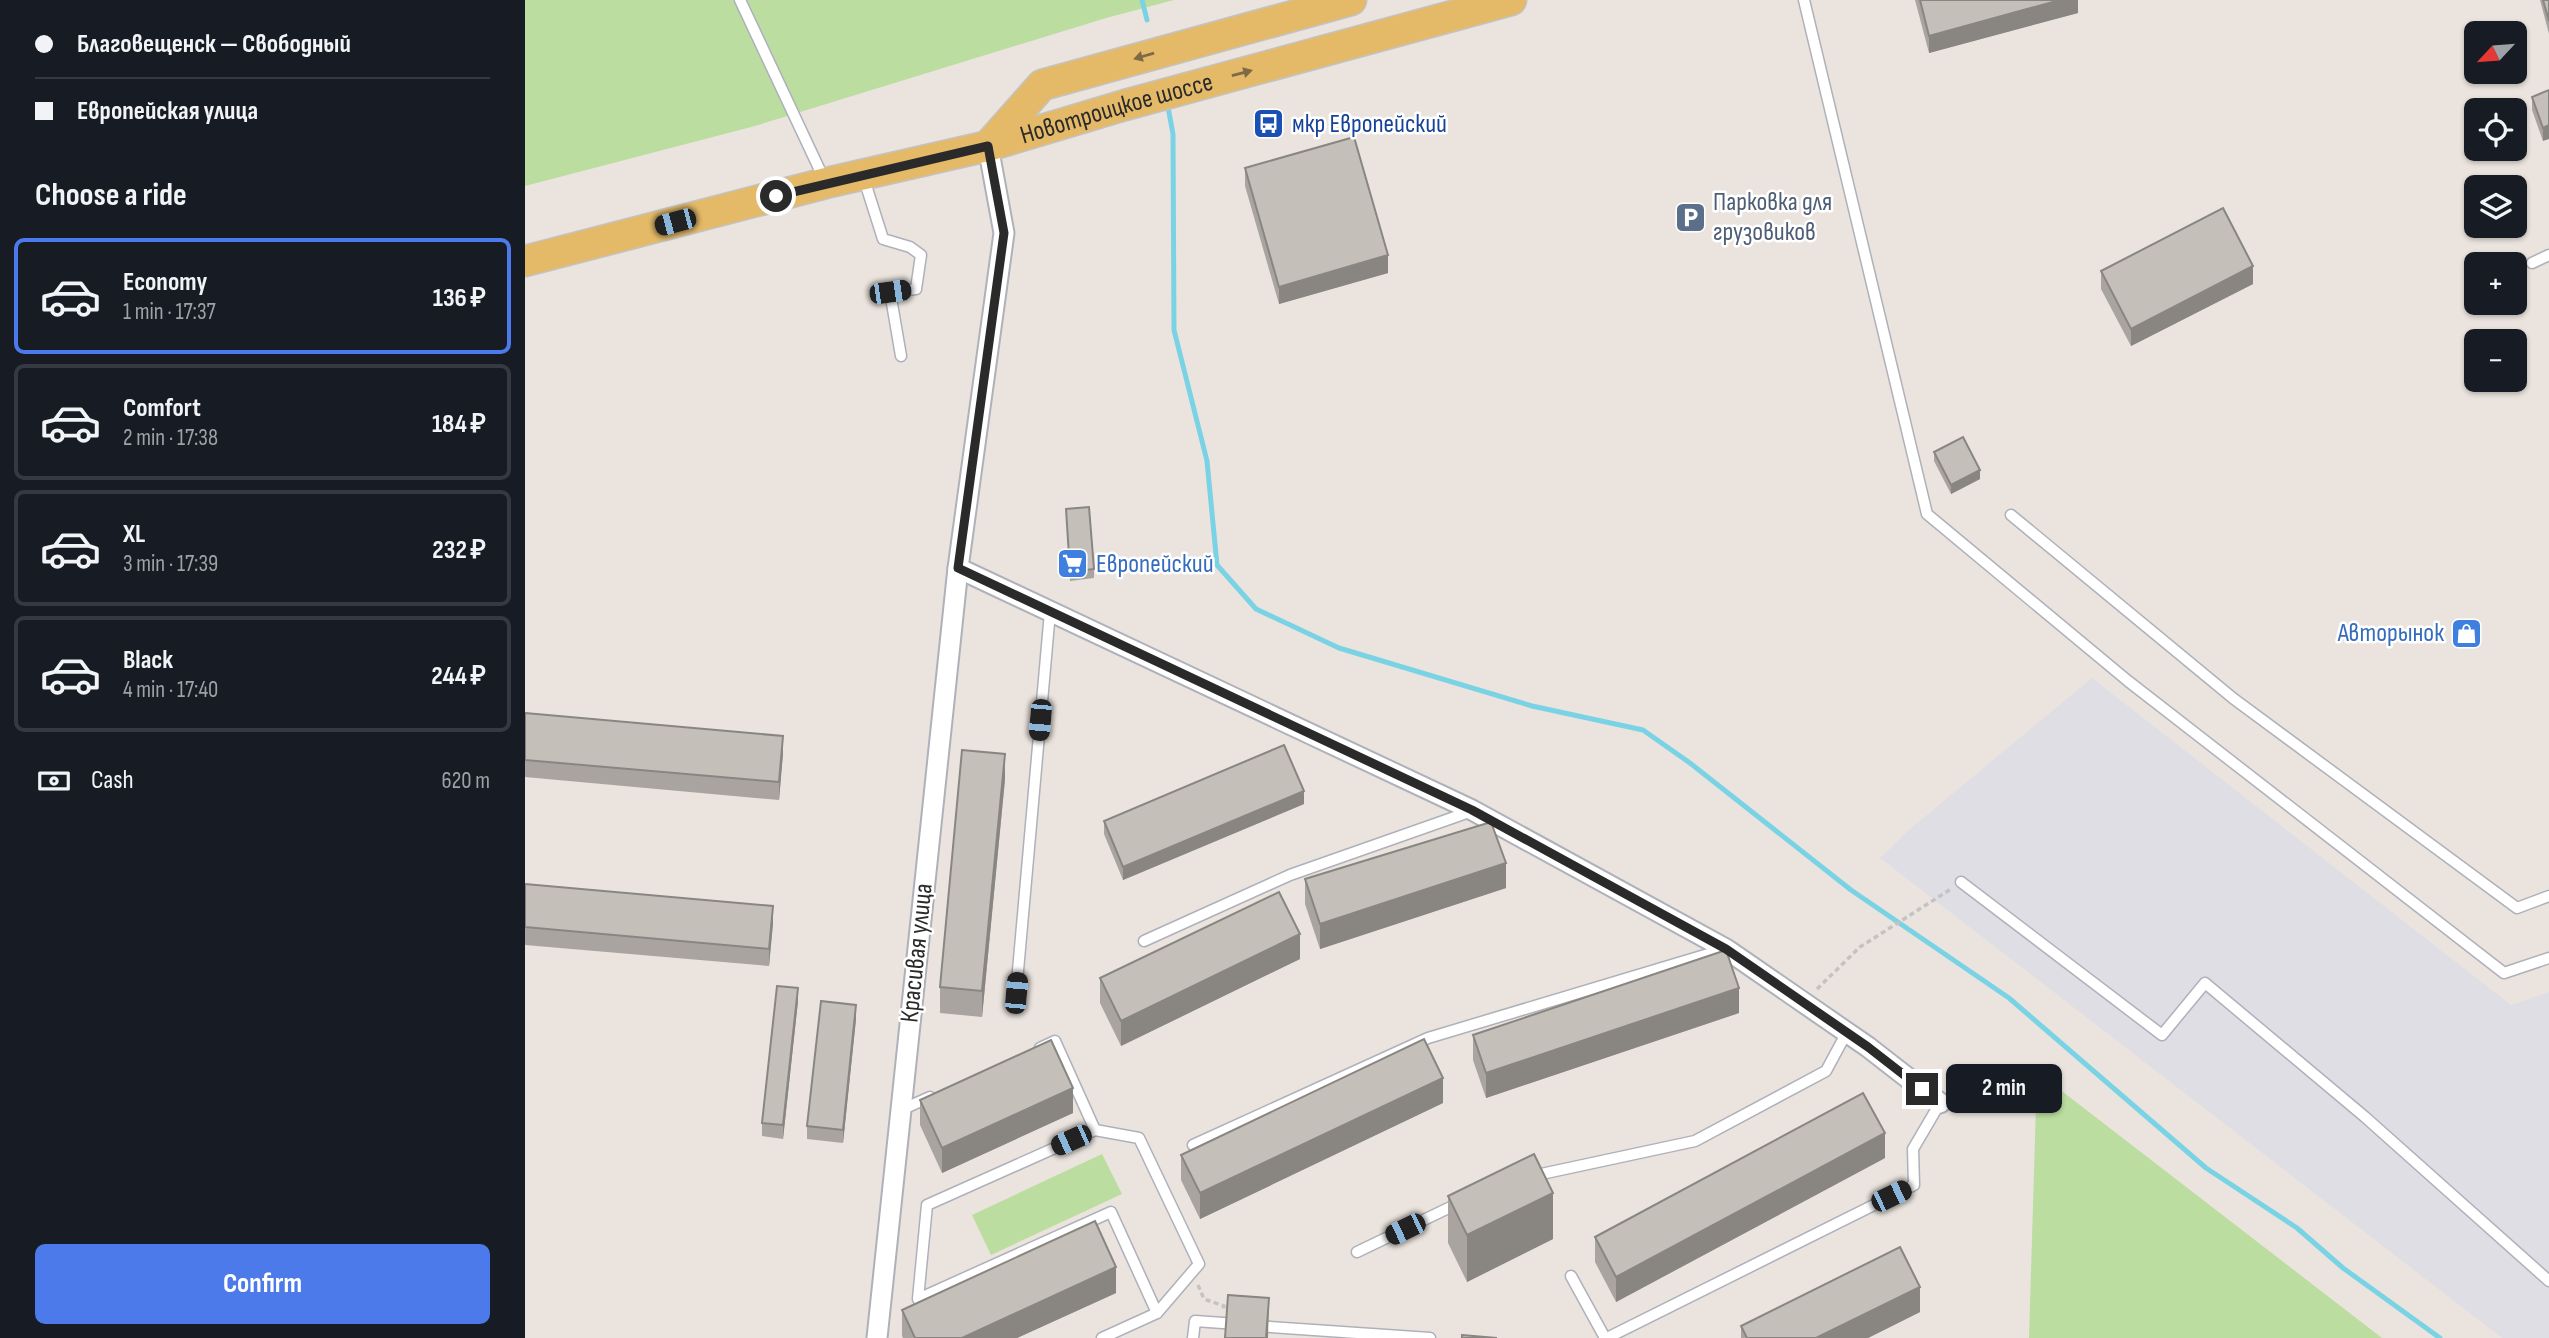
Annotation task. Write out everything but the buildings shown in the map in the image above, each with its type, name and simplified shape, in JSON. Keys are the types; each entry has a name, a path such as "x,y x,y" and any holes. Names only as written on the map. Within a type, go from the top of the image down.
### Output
{"main road":[{"name":"Новотроицкое шоссе","path":"988,146 1042,85 1351,0"},
{"name":"Новотроицкое шоссе","path":"988,146 1125,105 1511,0"},
{"path":"525,261 826,183 988,146"}],"street":[{"name":"Красивая улица","path":"877,1338 958,568 1004,233 988,146"},
{"path":"958,568 1472,810 1726,949 1848,1032 1940,1103"}],"lane":[{"path":"740,0 826,183"},
{"path":"1804,0 1927,514 2128,681 2504,973 2549,958"},
{"path":"862,175 883,239 910,247 921,255 916,289 890,292 901,356"},
{"path":"2532,263 2549,256"},
{"path":"2011,514 2234,699 2517,908 2549,897"},
{"path":"1016,993 1050,612"},
{"path":"1145,941 1290,875 1472,810"},
{"path":"1961,882 2162,1035 2205,983 2365,1117 2549,1281"},
{"path":"1193,1145 1428,1038 1726,949"},
{"path":"1515,1180 1695,1141 1826,1071 1848,1032"},
{"path":"1031,1051 1055,1041 1095,1130"},
{"path":"901,1110 936,1094"},
{"path":"1571,1276 1606,1338 1915,1185 1913,1149 1940,1103"},
{"path":"1102,1338 1157,1313 1199,1264 1139,1139 1095,1130 927,1205 918,1299 1111,1212 1157,1313"},
{"path":"1357,1252 1466,1200"},
{"path":"1193,1338 1195,1321 1430,1338"}],"path":[{"path":"1804,1002 1860,947 1961,882"},
{"path":"1192,1271 1204,1298 1224,1306 1222,1323"}],"shaded area":[{"path":"2092,678 2511,1005 2549,992 2549,1338 2502,1338 1880,858 1910,829"}],"green space":[{"path":"525,0 1174,0 1106,18 755,126 525,186"},
{"path":"2037,1072 2382,1338 2029,1338"},
{"path":"1102,1154 1122,1194 991,1255 972,1215"}],"waterway":[{"path":"1142,0 1147,20"},
{"path":"1168,107 1173,134 1174,330 1207,461 1217,565 1256,609 1339,648 1532,706 1643,730 1690,763 1851,890 2009,998 2206,1168 2297,1228 2343,1268 2440,1338"}],"place":[{"name":"мкр Европейский","path":"1269,124"},
{"name":"Парковка для грузовиков","path":"1690,217"},
{"name":"Европейский","path":"1073,564"},
{"name":"Авторынок","path":"2467,633"}],"route":[{"path":"776,196 988,146 1004,233 958,568 1472,810 1726,949 1868,1047 1922,1089"}]}
